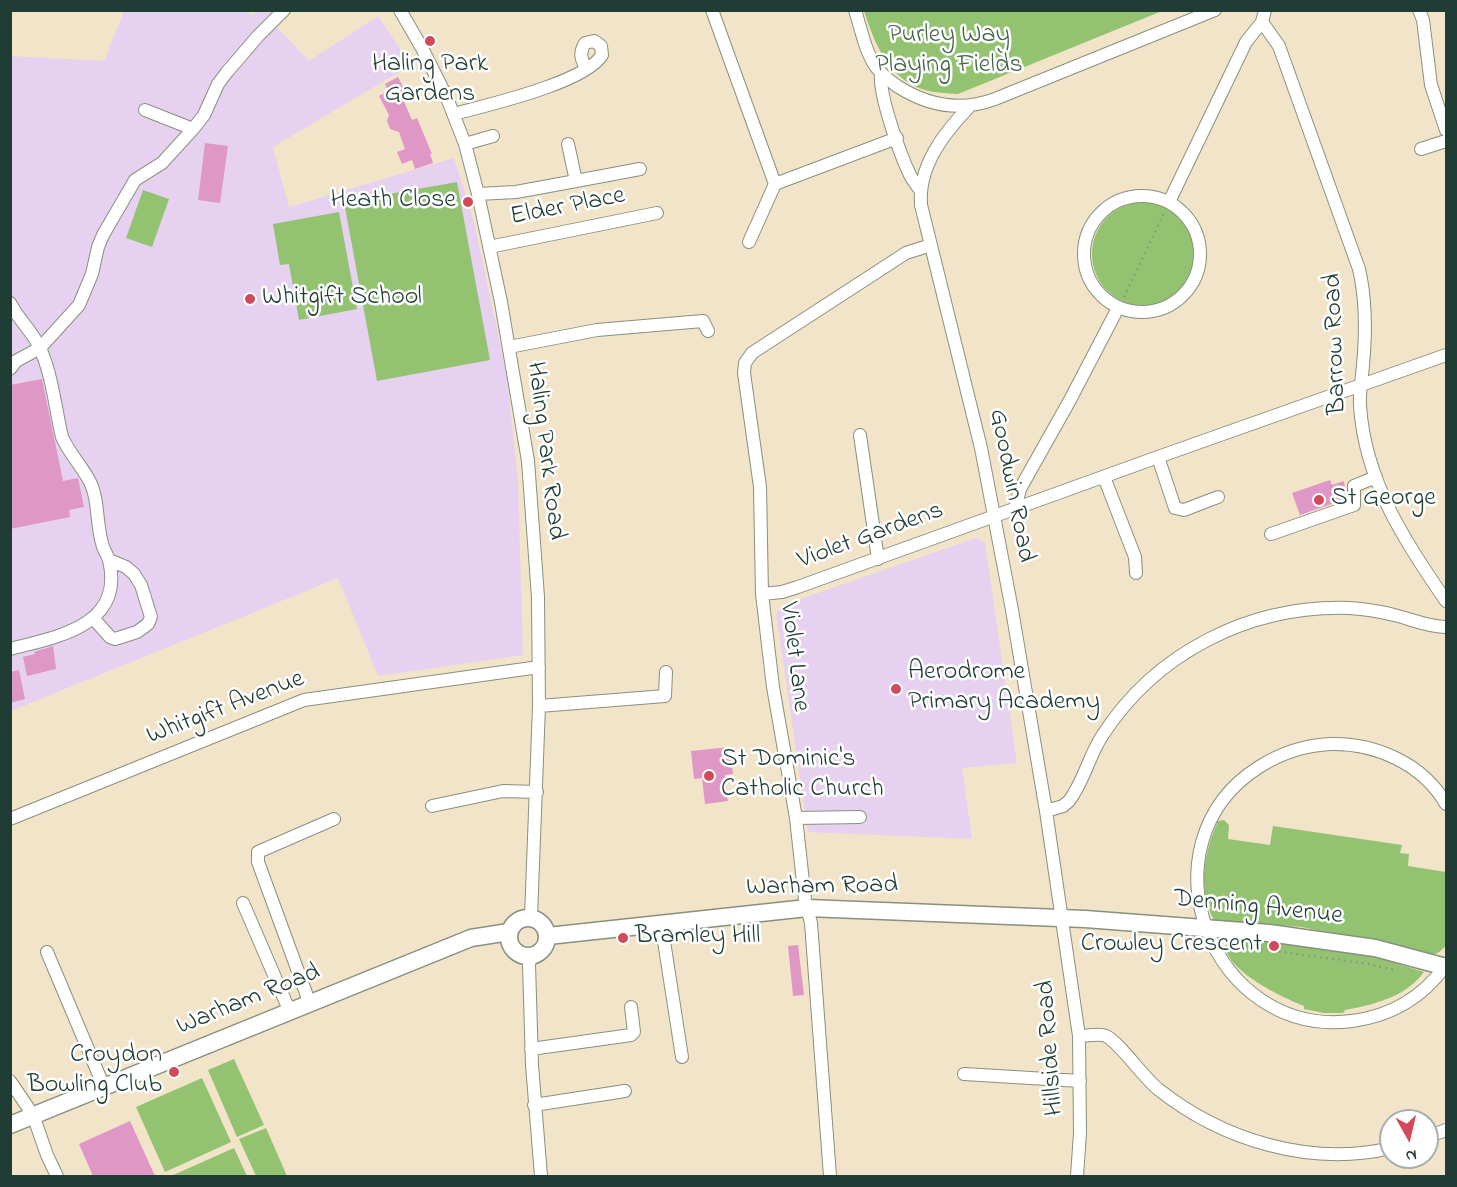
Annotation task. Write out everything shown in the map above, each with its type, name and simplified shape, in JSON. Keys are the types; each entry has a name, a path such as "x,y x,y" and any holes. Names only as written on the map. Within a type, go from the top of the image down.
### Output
{"main road":[{"name":"Warham Road","path":"548,936 807,908 1062,918"},
{"path":"522,918 531,918 540,921 546,928 547,943 542,952 531,957 524,956 515,952 510,945 509,932 514,923 522,918"},
{"name":"Denning Avenue","path":"1062,918 1207,928 1332,941 1375,948 1446,966"},
{"name":"Warham Road","path":"10,1125 471,938 509,932"}],"street":[{"path":"10,369 16,361 40,348 79,305 92,274 103,235 131,186 142,174 162,163 193,129 204,115 218,84 227,72 284,10"},
{"name":"Haling Park Road","path":"400,10 423,50 454,114 465,144 478,194 509,347 528,461 538,597 539,667 537,792 531,918"},
{"path":"712,10 775,184"},
{"path":"855,10 870,56 881,74 903,90 924,100 942,105 969,106 994,99 1215,10"},
{"path":"1419,10 1424,20 1431,85 1446,130"},
{"path":"1169,202 1246,42 1263,16"},
{"name":"Barrow Road","path":"1263,16 1279,46 1359,268 1364,317 1360,406 1376,477 1387,507 1402,535 1446,601"},
{"path":"454,114 536,92 586,68"},
{"name":"Goodwin Road","path":"881,74 880,85 897,138 911,177 921,191 921,205 981,448 1012,610 1062,918"},
{"path":"921,191 927,168 940,141 969,106"},
{"path":"145,110 193,129"},
{"path":"465,144 493,136"},
{"path":"748,242 775,184 897,138"},
{"path":"1421,149 1446,141"},
{"path":"568,144 576,181"},
{"path":"478,194 516,192 640,169"},
{"path":"1132,196 1151,196 1169,202 1185,214 1196,231 1201,250 1199,270 1195,279 1190,289 1176,303 1158,311 1138,313 1118,308 1102,298 1096,291 1084,266 1083,247 1089,229 1099,214 1114,202 1132,196"},
{"name":"Elder Place","path":"489,247 657,213"},
{"name":"Violet Lane","path":"830,1176 810,915 807,908 796,818 772,687 762,594 760,488 745,385 745,363 752,352 906,253 931,245"},
{"path":"10,303 40,348 47,366 62,437 93,490 101,543 109,560 110,584 107,599 99,612 86,624 66,634 10,649"},
{"path":"1015,510 1020,489 1118,308"},
{"path":"509,347 597,330 703,321 708,331"},
{"name":"Violet Gardens","path":"762,594 789,590 878,559 1446,355"},
{"path":"860,435 878,559"},
{"path":"1158,457 1175,508 1184,510 1218,497"},
{"path":"1104,477 1135,557 1136,573"},
{"path":"1271,534 1354,505 1354,486 1376,477"},
{"path":"93,618 110,637 115,639 137,632 148,624 151,617 141,585 134,574 126,567 109,560"},
{"path":"1046,811 1063,806 1070,801 1102,736 1141,688 1180,656 1224,631 1273,614 1327,608 1384,612 1433,626 1446,627"},
{"name":"Whitgift Avenue","path":"10,819 304,700 539,667"},
{"path":"539,706 665,696 666,672"},
{"path":"1446,804 1426,778 1401,761 1375,750 1351,744 1322,745 1293,750 1268,761 1244,776 1225,795 1212,814 1199,852 1197,890 1207,928 1218,957 1235,978 1251,993 1272,1007 1314,1021 1337,1023 1369,1019 1398,1008 1419,995 1446,966"},
{"path":"432,806 503,791 537,792"},
{"path":"796,818 860,817"},
{"path":"310,1004 258,862 258,852 334,819"},
{"path":"243,903 290,1012"},
{"name":"Hillside Road","path":"1062,918 1079,1036 1077,1176"},
{"path":"661,922 682,1057"},
{"path":"47,952 104,1087"},
{"path":"531,957 529,964 531,1049 541,1176"},
{"path":"531,1049 631,1035 634,1032 631,1007"},
{"path":"1079,1036 1105,1035 1155,1086 1171,1099 1202,1118 1242,1136 1279,1148 1320,1153 1353,1153 1379,1150"},
{"path":"964,1074 1080,1081"},
{"path":"10,1081 33,1115 57,1176"},
{"path":"534,1105 625,1091"}],"path":[{"path":"1118,308 1169,202"},
{"path":"1246,947 1369,964 1402,971"}],"shaded area":[{"name":"Whitgift School","path":"238,10 253,15 257,11 292,10 276,26 309,61 378,16 411,65 273,147 289,207 454,158 474,222 507,376 518,481 523,655 378,676 338,578 11,711 11,56 104,61 124,11"},
{"name":"Aerodrome Primary Academy","path":"976,538 985,543 1017,763 962,768 972,839 808,832 776,614 783,605"}],"green space":[{"name":"Purley Way Playing Fields","path":"864,10 1162,11 958,94 925,90 901,78 878,48"},
{"path":"457,182 490,360 377,381 344,202"},
{"path":"143,190 169,199 152,247 126,238"},
{"path":"1144,202 1164,206 1181,217 1192,234 1196,254 1192,274 1181,291 1164,302 1144,306 1124,302 1107,291 1096,274 1092,254 1096,234 1107,217 1124,206"},
{"path":"339,212 357,309 299,320 289,264 280,265 273,224"},
{"path":"1224,820 1229,825 1228,839 1270,845 1273,826 1402,845 1400,853 1409,854 1408,866 1446,872 1446,946 1438,953 1431,955 1381,942 1301,927 1214,920 1205,896 1204,870 1213,833 1218,821"},
{"path":"1235,937 1372,956 1424,972 1417,981 1398,994 1345,1010 1343,1013 1324,1013 1304,1009 1304,1006 1270,990 1246,974 1228,956 1225,946"},
{"path":"234,1059 264,1125 237,1137 208,1070"},
{"path":"202,1078 231,1142 165,1172 136,1107"},
{"path":"266,1128 287,1176 256,1176 239,1139"},
{"path":"234,1148 247,1176 171,1176"}],"building":[{"path":"398,77 407,95 402,97 412,120 417,118 432,154 430,154 433,163 415,169 412,160 402,164 397,152 405,149 399,132 390,129 387,121 389,115 379,96 388,91 385,84"},
{"path":"205,143 228,146 220,203 198,200"},
{"path":"42,379 63,481 78,478 84,507 69,510 70,517 10,529 10,385"},
{"name":"St George","path":"1330,480 1332,485 1344,481 1346,499 1300,515 1292,493"},
{"path":"53,646 56,669 27,676 23,657"},
{"path":"19,670 25,699 10,703 10,672"},
{"name":"St Dominic's Catholic Church","path":"730,747 733,774 725,775 728,801 705,804 702,778 694,779 691,751"},
{"path":"798,945 804,995 793,996 788,946"},
{"path":"130,1121 155,1176 93,1176 79,1144"}],"place":[{"name":"Haling Park Gardens","path":"430,41"},
{"name":"Heath Close","path":"468,202"},
{"name":"Whitgift School","path":"250,299"},
{"name":"St George","path":"1319,500"},
{"name":"Aerodrome Primary Academy","path":"896,689"},
{"name":"St Dominic's Catholic Church","path":"709,776"},
{"name":"Bramley Hill","path":"623,938"},
{"name":"Crowley Crescent","path":"1274,946"},
{"name":"Croydon Bowling Club","path":"174,1072"}]}
